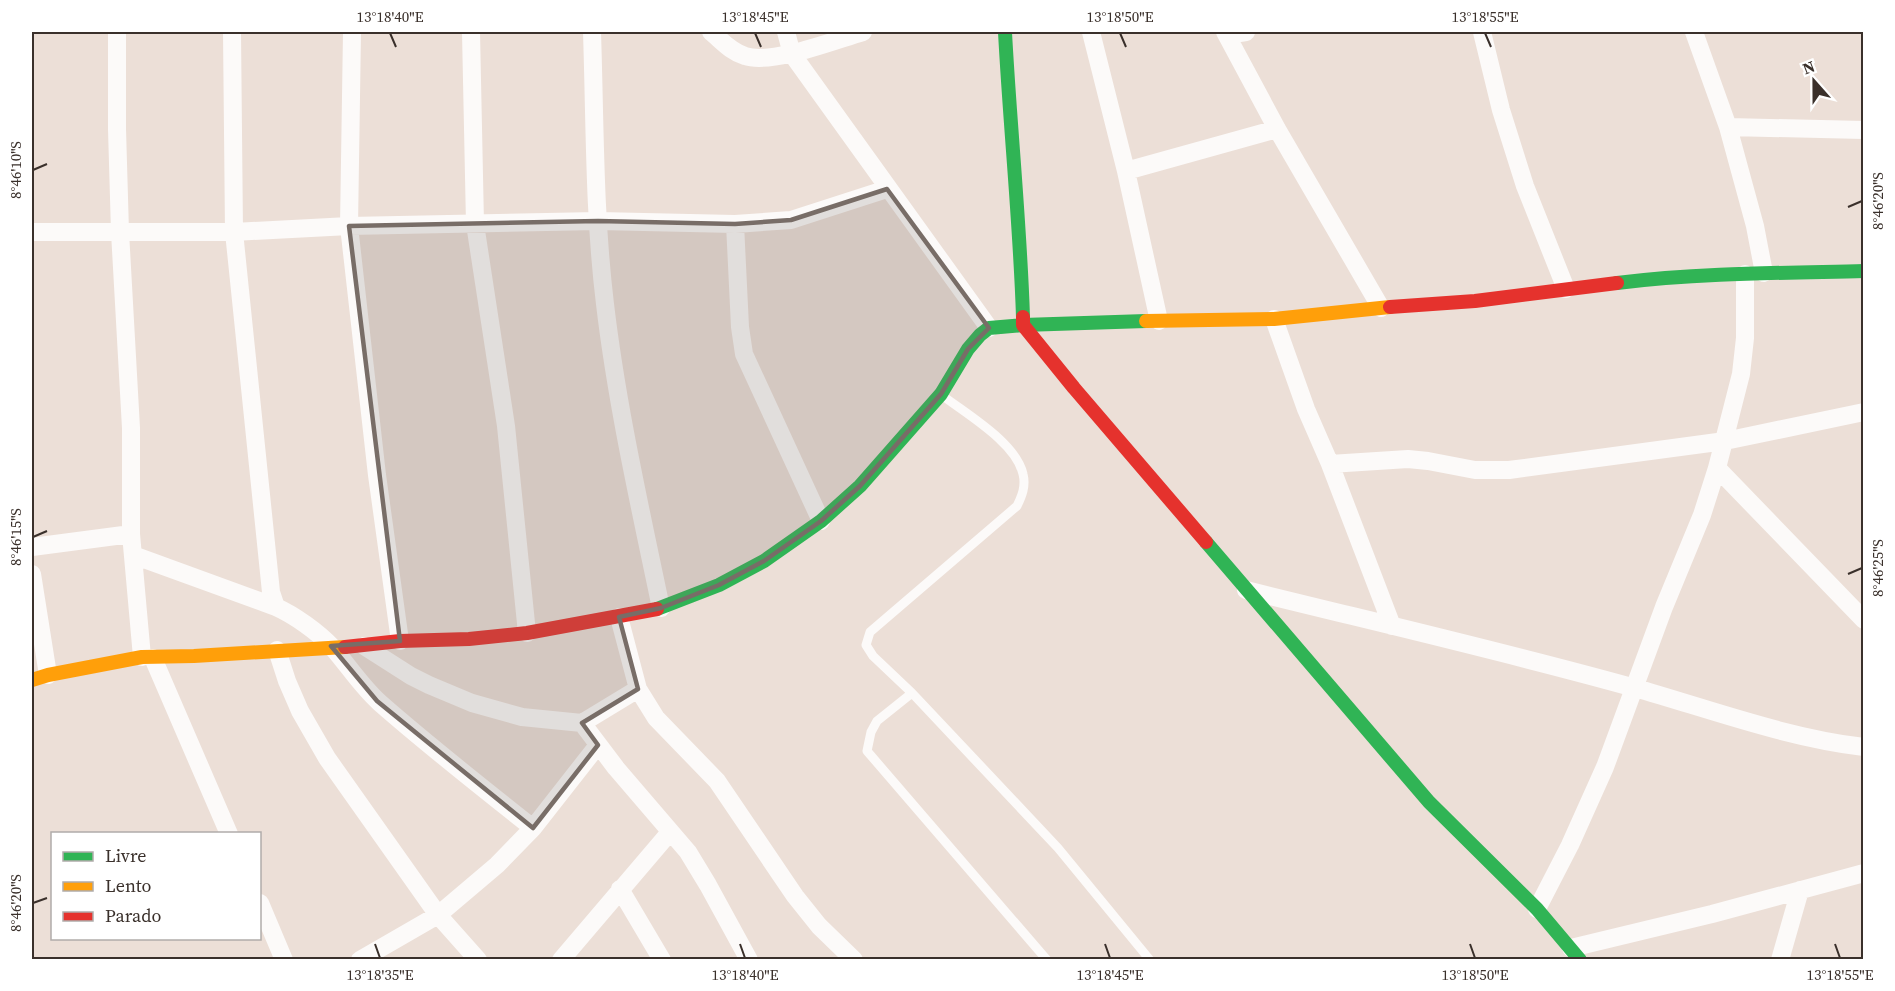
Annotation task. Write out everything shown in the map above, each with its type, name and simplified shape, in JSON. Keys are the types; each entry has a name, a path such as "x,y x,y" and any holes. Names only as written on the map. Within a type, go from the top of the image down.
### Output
{"street":[{"path":"117,32 120,232 131,428 131,534 147,658 228,832"},
{"path":"232,32 234,232 271,592 276,607"},
{"path":"352,32 349,226 377,475 400,641"},
{"path":"471,32 475,224 506,426 527,633"},
{"path":"592,32 598,221 604,303 620,409 661,608"},
{"path":"711,32 737,53 760,58 792,54 863,32"},
{"path":"786,32 792,54 988,328"},
{"path":"1005,32 1009,115 1021,255 1023,325 1074,388 1429,802 1537,909 1575,954 1863,873"},
{"path":"1091,32 1126,171 1159,321"},
{"path":"1246,32 1226,33 1277,129 1381,308"},
{"path":"1482,32 1501,110 1526,186 1566,289"},
{"path":"1694,32 1728,127 1755,226 1764,273"},
{"path":"1728,127 1863,130"},
{"path":"1126,171 1277,129"},
{"path":"32,231 234,232 349,226 598,221 735,224 791,220 887,189"},
{"path":"735,224 740,327 744,354 821,521"},
{"path":"32,574 40,677 147,658 331,646 364,646 400,641 469,639 527,633 661,608 719,585 764,561 821,521 860,486 941,394 968,349 988,328 1023,325 1274,319 1476,301 1650,279 1863,271"},
{"path":"1537,909 1570,845 1605,767 1702,515 1725,441 1741,374 1745,338 1745,274"},
{"path":"1274,319 1306,409 1330,464 1392,626"},
{"path":"1330,464 1408,459 1475,470 1509,470 1725,441 1863,412"},
{"path":"1717,468 1863,620"},
{"path":"32,547 131,534"},
{"path":"133,555 290,613 331,646 377,701 533,828"},
{"path":"1246,590 1634,688 1759,725 1863,747"},
{"path":"619,617 638,689 656,718 717,781 807,911 836,944 854,960"},
{"path":"364,646 411,676 472,703 522,717 582,723 638,689"},
{"path":"277,650 300,711 327,758 438,915 478,960"},
{"path":"582,723 688,852 749,960"},
{"path":"360,960 438,915 497,865 533,828 598,745"},
{"path":"561,960 670,832"},
{"path":"620,889 662,960"},
{"path":"1780,960 1800,890"},
{"path":"261,905 284,960"}],"lane":[{"path":"941,394 1005,444 1016,458 1024,475 1024,491 1017,506 870,632 866,645 873,656 912,693 1058,848 1150,960"},
{"path":"912,693 877,722 871,732 867,751 1047,960"}],"highlighted area":[{"path":"887,189 989,328 968,349 941,394 860,486 821,521 764,561 719,585 661,608 619,617 638,689 582,723 598,745 533,828 377,701 331,646 400,641 349,226 598,221 735,224 791,220"}],"traffic: fast":[{"path":"1005,32 1023,317"},
{"path":"1617,283 1710,275 1864,271"},
{"path":"657,609 719,585 764,561 821,521 860,486 941,394 968,349 989,328 1146,321"},
{"path":"1206,542 1429,802 1537,909 1580,960"}],"traffic: slow":[{"path":"1146,321 1274,319 1390,307"},
{"path":"32,680 142,657 345,647"}],"traffic: jam":[{"path":"1390,307 1475,301 1617,283"},
{"path":"1023,317 1023,325 1074,388 1206,542"},
{"path":"345,647 527,633 657,609"}]}
